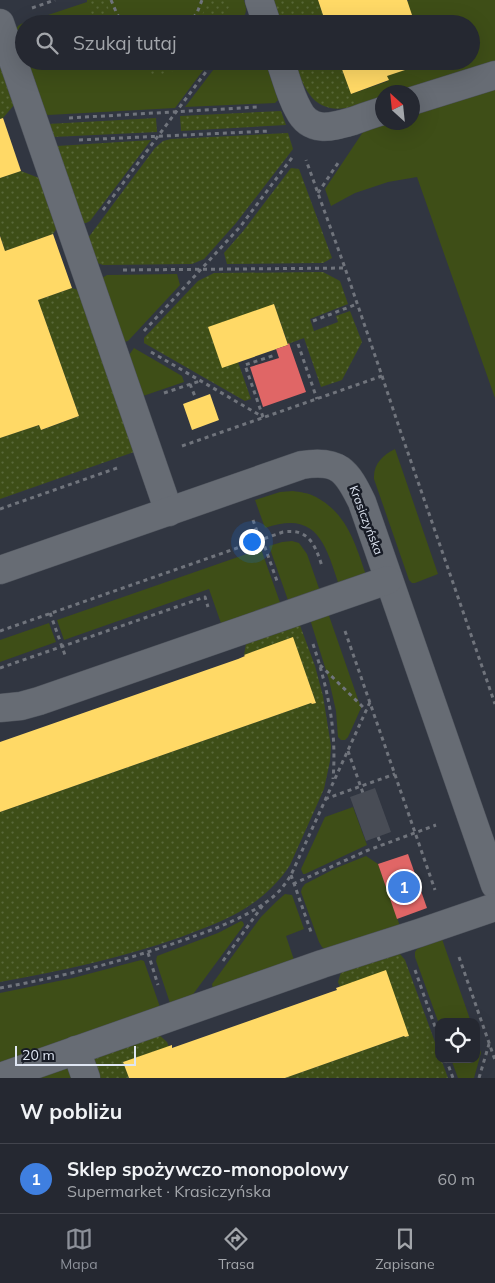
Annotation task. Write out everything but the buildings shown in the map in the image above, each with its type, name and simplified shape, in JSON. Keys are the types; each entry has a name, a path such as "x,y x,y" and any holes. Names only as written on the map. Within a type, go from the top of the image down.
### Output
{"street":[{"path":"259,0 264,15"},
{"path":"0,23 15,66"},
{"path":"17,70 86,270 126,351 151,457 169,512"},
{"path":"284,70 306,125 319,127 334,126 375,113"},
{"path":"420,98 495,75"},
{"name":"Krasiczyńska","path":"0,570 302,465 324,463 334,466 351,480 362,502 388,580 490,852 495,885"},
{"path":"0,708 21,706 39,701 388,580"},
{"path":"0,1077 322,964 495,907"},
{"path":"85,1047 86,1078"}],"path":[{"path":"111,0 118,15"},
{"path":"195,15 202,0"},
{"path":"77,244 207,70"},
{"path":"38,131 176,112 306,125"},
{"path":"38,131 158,136 306,125"},
{"path":"306,125 303,148 305,155 495,704"},
{"path":"263,417 126,351 240,227 306,125"},
{"path":"86,270 345,268"},
{"path":"314,320 358,304"},
{"path":"298,344 316,399"},
{"path":"263,417 245,365 275,355"},
{"path":"0,508 382,376"},
{"path":"190,384 196,399"},
{"path":"0,631 287,531 296,531 308,537 317,550 495,1060"},
{"path":"262,539 320,665 328,695 334,732 335,762 333,783"},
{"path":"0,668 204,597 219,639"},
{"path":"50,613 76,688"},
{"path":"320,665 366,710"},
{"path":"220,964 265,903 281,888 291,875 370,702"},
{"path":"348,751 363,793"},
{"path":"325,799 395,774"},
{"path":"294,884 326,868 442,822"},
{"path":"378,837 382,845"},
{"path":"0,988 111,964 159,949 224,925 265,903"},
{"path":"403,938 435,1027"},
{"path":"479,1078 489,1044"},
{"path":"447,1063 453,1078"}],"green space":[{"path":"87,0 244,0 246,11 244,15 48,15 87,2"},
{"path":"106,0 112,15 92,15 87,2"},
{"path":"207,0 228,0 230,6 224,15 202,15"},
{"path":"273,0 318,0 323,15 278,15"},
{"path":"410,0 495,0 495,62 480,67 480,15 412,15 407,1"},
{"path":"0,66 14,105 0,119"},
{"path":"29,70 203,70 175,108 45,114"},
{"path":"145,70 177,70 154,76"},
{"path":"213,70 268,70 278,100 275,103 185,107"},
{"path":"298,70 342,70 356,106 342,109 322,105 314,100 303,83"},
{"path":"404,70 469,70 420,85 377,85 388,81 387,76"},
{"path":"375,86 375,100 356,106 351,94"},
{"path":"495,87 495,398 417,177 388,182 355,193 331,206 325,189 365,129 375,126 375,130 420,130 420,112"},
{"path":"281,111 286,125 181,131 180,116"},
{"path":"156,118 157,132 53,137 48,124"},
{"path":"288,133 293,149 236,223 204,259 192,264 103,265 97,263 88,238 155,148 163,141"},
{"path":"151,140 90,221 83,223 57,146"},
{"path":"291,168 299,169 332,258 323,263 227,264 224,253"},
{"path":"21,171 39,178 57,228 53,234 5,251 0,235 0,178"},
{"path":"323,272 340,281 348,304 310,319 314,331 338,322 336,316 350,311 362,342 342,380 321,387 304,338 288,344 274,304 238,362 251,399 245,401 144,343 144,338 198,281 214,273"},
{"path":"177,274 180,285 128,341 124,342 102,278 107,275"},
{"path":"72,288 78,290 134,452 0,499 0,438 39,425 42,430 79,416 38,300"},
{"path":"134,348 182,376 184,382 143,396 129,355"},
{"path":"395,449 438,574 415,583 409,580 374,479 377,464"},
{"path":"293,491 313,496 336,512 349,532 367,578 340,588 324,546 318,536 309,528 298,524 283,523 265,528 255,500 280,492"},
{"path":"292,541 299,543 307,554 321,594 290,606 269,546"},
{"path":"261,549 282,608 223,629 209,589 64,640 57,620"},
{"path":"327,610 361,708 345,740 341,740 338,737 336,711 329,680 309,616"},
{"path":"298,620 315,666 323,696 331,746 324,789 290,865 283,875 266,893 247,907 220,922 181,937 91,963 0,982 0,812 311,703 316,703 293,638 244,655 247,638"},
{"path":"49,623 56,642 0,662 0,640"},
{"path":"353,807 367,845 303,874 301,869 325,817"},
{"path":"366,856 378,864 401,929 326,950 319,942 301,892 302,888 305,884 336,868"},
{"path":"285,894 292,895 304,929 286,936 295,963 213,989 212,984 261,917"},
{"path":"241,921 244,925 191,997 170,1003 156,961 157,956 218,933"},
{"path":"442,939 470,1018 437,1018 415,957 417,949"},
{"path":"394,953 400,954 405,960 435,1042 435,1063 442,1063 448,1078 285,1078 408,1036 340,987 338,982 342,969"},
{"path":"141,960 144,961 160,1007 0,1065 0,993 73,978"},
{"path":"157,1033 167,1042 169,1047 123,1062 129,1078 97,1078 93,1058"},
{"path":"452,1063 478,1063 474,1078 458,1078"},
{"path":"59,1068 65,1068 75,1078 30,1078"}],"place":[{"name":"Sklep spożywczo-monopolowy","path":"404,887"}]}
